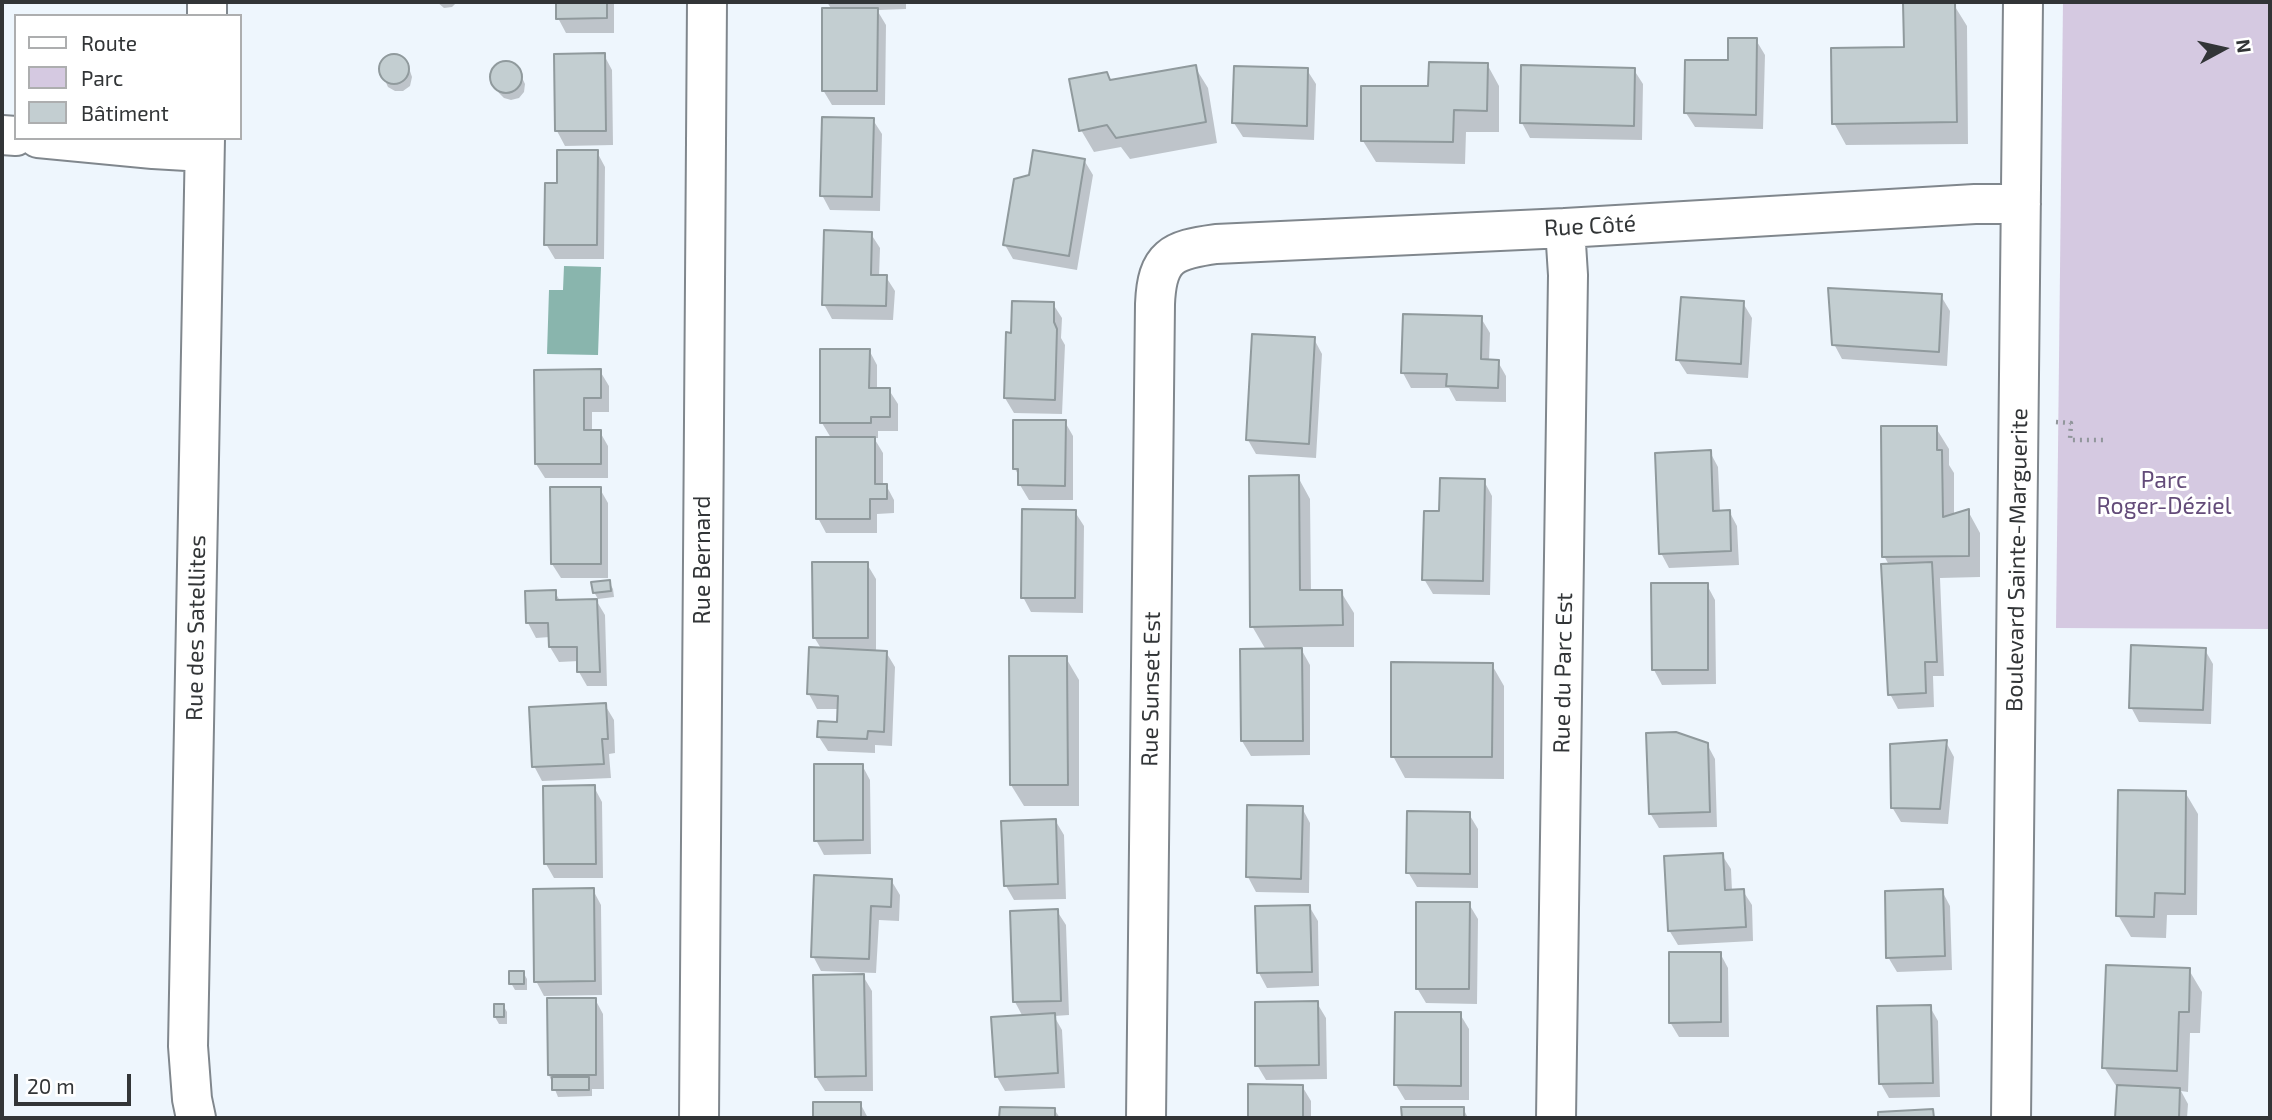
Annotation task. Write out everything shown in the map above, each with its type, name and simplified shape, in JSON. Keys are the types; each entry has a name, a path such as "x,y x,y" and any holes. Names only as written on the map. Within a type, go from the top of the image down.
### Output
{"street":[{"name":"Rue Bernard","path":"699,1118 707,2"},
{"name":"Boulevard Sainte-Marguerite","path":"2011,1118 2023,2"},
{"path":"59,140 153,149 204,145"},
{"name":"Rue des Satellites","path":"196,1118 188,1045 204,145"},
{"name":"Rue Côté","path":"1165,262 1175,253 1192,247 1216,244 2021,204"},
{"name":"Rue du Parc Est","path":"1556,1118 1568,275 1565,228"},
{"name":"Rue Sunset Est","path":"1146,1118 1155,304 1158,274 1165,262"}],"path":[{"path":"2055,422 2071,423 2070,440 2105,440"}],"green space":[{"name":"Parc Roger-Déziel","path":"2063,2 2270,2 2270,629 2056,628"}],"shaded area":[{"path":"564,266 601,267 598,355 547,354 549,290 563,290"}],"building":[{"path":"556,2 607,2 607,18 556,19"},
{"path":"1903,3 1955,3 1957,122 1832,124 1831,48 1904,47"},
{"path":"822,8 878,8 877,91 822,91"},
{"path":"1728,38 1757,38 1756,115 1684,113 1685,60 1728,60"},
{"path":"605,53 606,131 555,131 554,54"},
{"path":"394,54 405,58 409,69 405,80 394,84 383,80 379,69 383,58"},
{"path":"506,61 517,66 522,77 517,88 506,93 495,88 490,77 495,66"},
{"path":"1429,62 1488,63 1487,111 1454,110 1453,142 1361,141 1361,86 1428,86"},
{"path":"1196,65 1206,122 1116,138 1107,125 1079,131 1069,79 1107,72 1110,80"},
{"path":"1521,65 1635,68 1634,126 1520,123"},
{"path":"1234,66 1308,68 1307,126 1232,123"},
{"path":"822,117 874,118 872,197 820,196"},
{"path":"557,150 598,150 597,245 544,245 545,183 557,183"},
{"path":"1033,150 1085,159 1069,256 1003,245 1014,179 1029,175"},
{"path":"824,230 872,232 871,275 887,275 886,306 822,305"},
{"path":"1828,288 1942,294 1939,352 1832,345"},
{"path":"1681,297 1744,301 1741,364 1676,360"},
{"path":"1012,301 1054,302 1054,322 1057,329 1055,400 1004,398 1006,332 1011,333"},
{"path":"1403,314 1482,316 1481,359 1499,360 1498,388 1446,386 1447,374 1401,373"},
{"path":"1252,334 1315,337 1309,444 1246,440"},
{"path":"820,349 870,349 869,388 890,388 890,417 871,417 871,423 820,423"},
{"path":"601,369 601,398 584,398 584,430 601,430 601,464 535,464 534,370"},
{"path":"1013,420 1066,420 1065,486 1018,485 1018,469 1013,469"},
{"path":"1881,426 1937,426 1937,450 1942,450 1943,517 1969,509 1969,556 1882,557"},
{"path":"816,437 875,437 875,484 887,484 887,499 870,499 870,519 816,519"},
{"path":"1711,450 1713,511 1730,510 1731,551 1659,554 1655,453"},
{"path":"1299,475 1300,590 1342,590 1343,625 1250,627 1249,476"},
{"path":"1440,478 1485,479 1483,581 1422,580 1424,511 1439,511"},
{"path":"550,487 601,487 601,564 551,564"},
{"path":"1022,509 1076,510 1075,598 1021,598"},
{"path":"812,562 868,562 868,638 813,638"},
{"path":"1932,562 1937,662 1925,662 1926,693 1888,695 1881,564"},
{"path":"610,580 611,591 593,593 591,582"},
{"path":"1651,583 1708,583 1708,670 1652,670"},
{"path":"556,590 556,600 597,599 600,672 577,672 577,647 549,647 548,623 526,623 525,591"},
{"path":"2131,645 2206,648 2203,710 2129,708"},
{"path":"809,647 887,651 884,732 868,731 867,739 817,737 818,721 837,722 838,696 807,694"},
{"path":"1302,648 1303,741 1241,741 1240,649"},
{"path":"1009,656 1067,656 1068,785 1010,785"},
{"path":"1391,662 1493,663 1492,757 1391,757"},
{"path":"606,703 608,739 602,739 604,764 532,767 529,707"},
{"path":"1676,732 1708,743 1710,812 1649,814 1646,733"},
{"path":"1947,740 1940,809 1891,808 1890,744"},
{"path":"814,764 863,764 863,840 814,841"},
{"path":"595,785 596,864 544,864 543,786"},
{"path":"2118,790 2186,791 2185,894 2155,893 2154,917 2116,916"},
{"path":"1247,805 1303,806 1301,879 1246,877"},
{"path":"1407,811 1470,812 1470,874 1406,873"},
{"path":"1056,819 1058,884 1004,886 1001,821"},
{"path":"1723,853 1725,890 1744,889 1746,927 1668,931 1664,856"},
{"path":"814,875 892,879 891,907 871,906 869,959 811,957"},
{"path":"594,888 595,981 534,982 533,889"},
{"path":"1943,889 1945,956 1886,958 1885,891"},
{"path":"1416,902 1470,902 1469,989 1416,989"},
{"path":"1310,905 1312,972 1257,973 1255,906"},
{"path":"1058,909 1061,1001 1013,1002 1010,911"},
{"path":"1669,952 1721,952 1721,1022 1669,1023"},
{"path":"2106,965 2190,968 2189,1012 2179,1012 2177,1071 2102,1068"},
{"path":"509,971 524,971 524,984 509,984"},
{"path":"864,974 866,1076 815,1077 813,975"},
{"path":"547,998 596,998 596,1075 548,1075"},
{"path":"1318,1001 1319,1065 1255,1066 1255,1002"},
{"path":"494,1004 504,1004 504,1017 494,1017"},
{"path":"1931,1005 1933,1083 1879,1084 1877,1006"},
{"path":"1395,1012 1461,1012 1461,1086 1394,1085"},
{"path":"1055,1013 1058,1073 995,1077 991,1017"},
{"path":"552,1077 589,1077 589,1090 552,1090"},
{"path":"1248,1084 1303,1085 1303,1118 1248,1118"},
{"path":"2117,1085 2180,1088 2179,1118 2115,1118"},
{"path":"813,1102 861,1102 861,1118 813,1118"},
{"path":"1000,1107 1055,1108 1055,1118 999,1118"},
{"path":"1401,1107 1464,1107 1464,1118 1402,1118"},
{"path":"1933,1109 1934,1118 1878,1118 1878,1112"}]}
